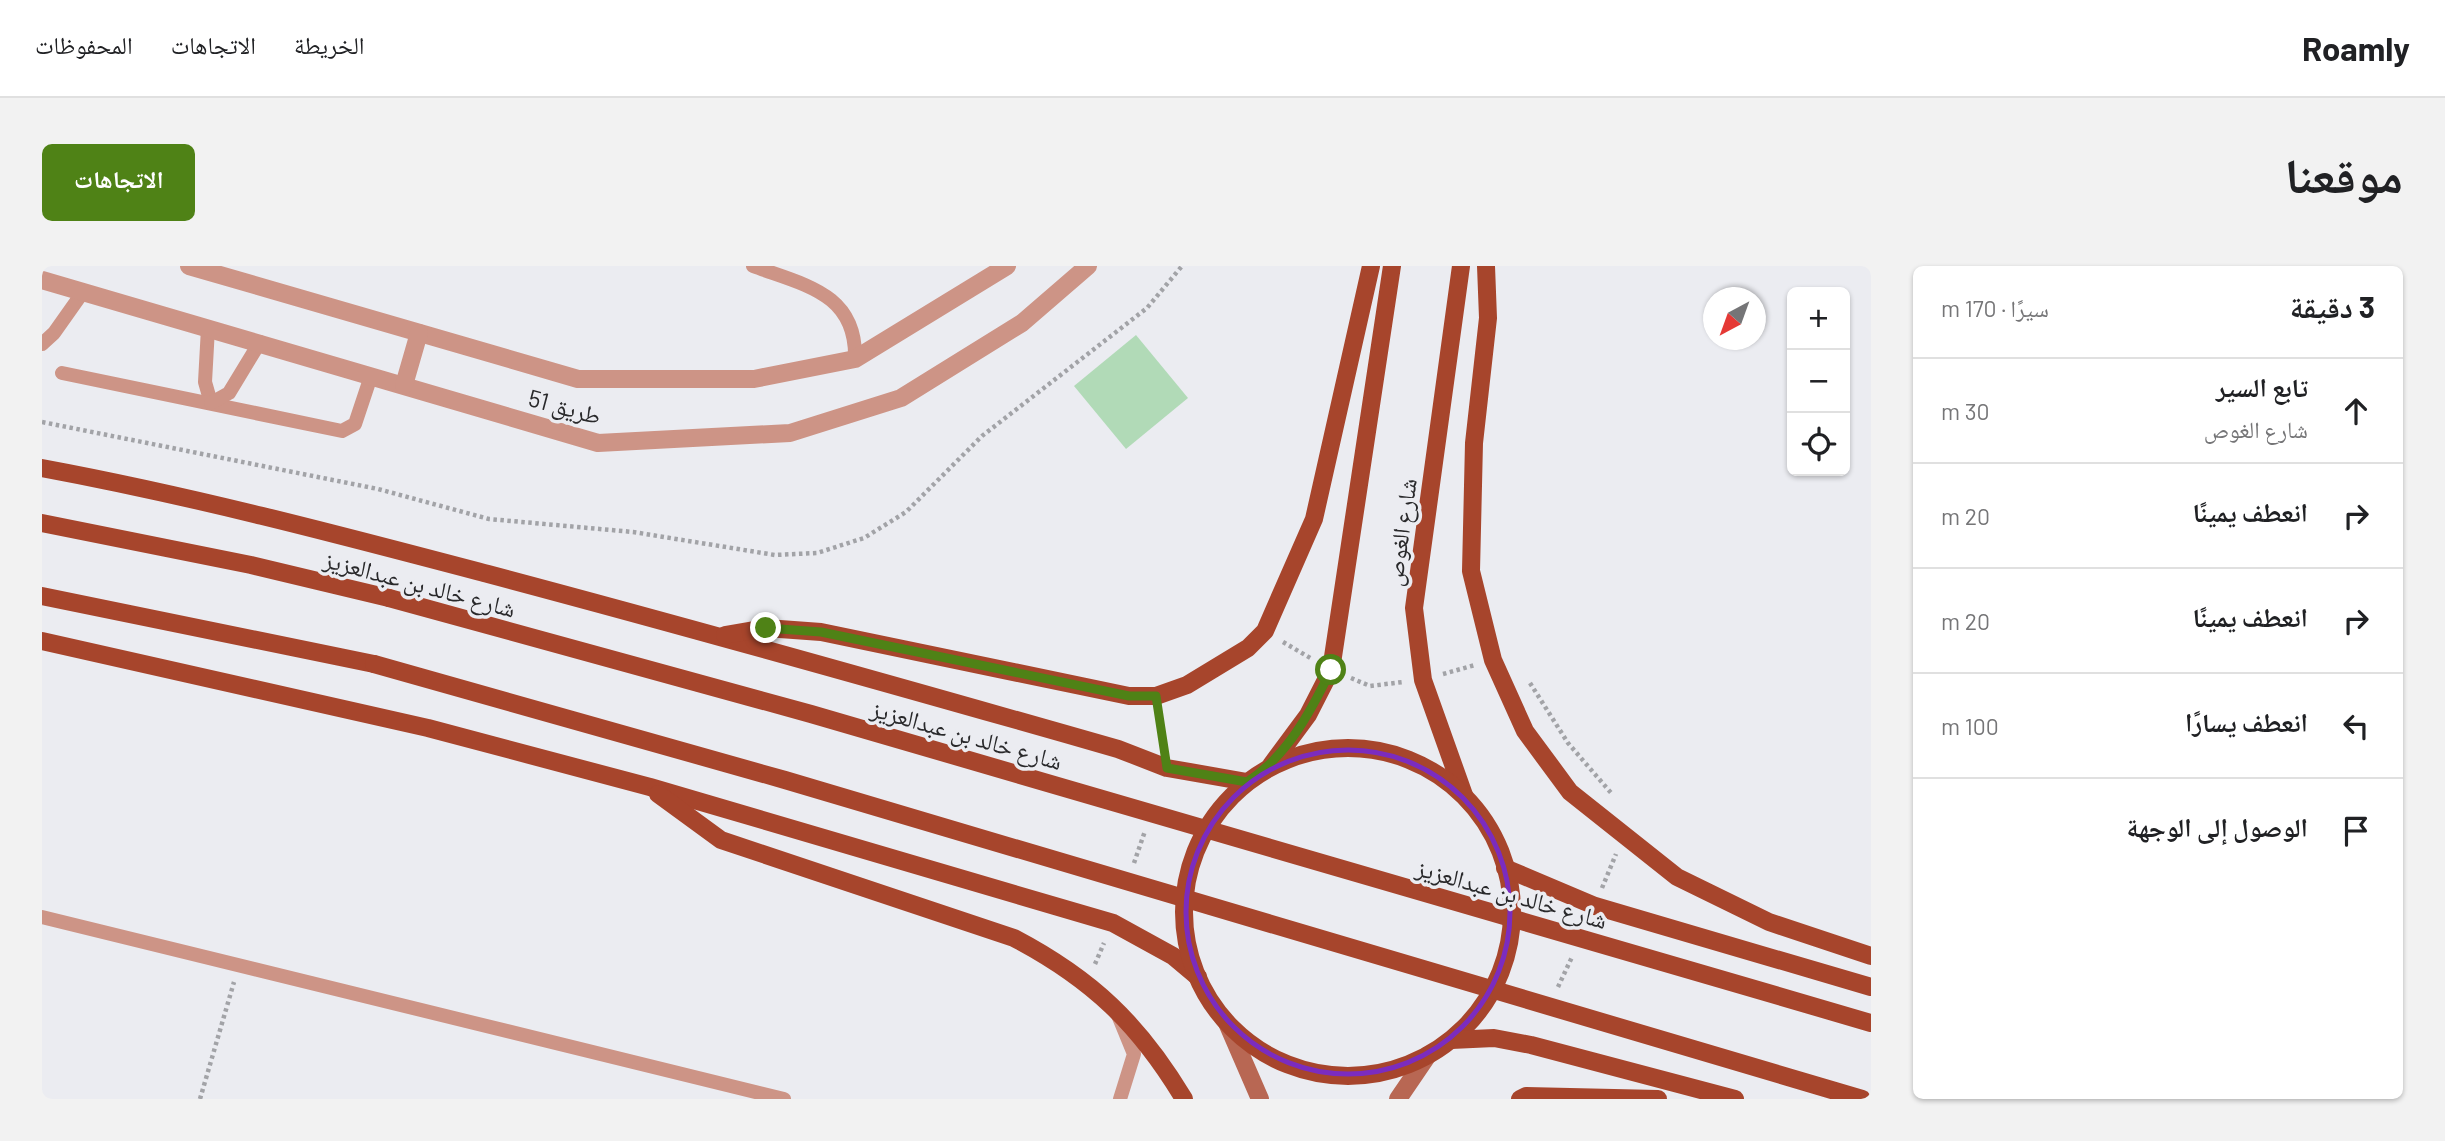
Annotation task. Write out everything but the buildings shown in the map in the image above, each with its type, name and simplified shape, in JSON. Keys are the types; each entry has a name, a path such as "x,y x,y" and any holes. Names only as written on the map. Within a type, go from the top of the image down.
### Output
{"main road":[{"path":"720,636 766,628 821,632 1129,696 1156,696 1218,667 1248,648 1265,631 1314,519 1371,266"},
{"name":"شارع الغوص","path":"1269,768 1308,715 1331,670 1392,266"},
{"name":"شارع الغوص","path":"1461,266 1414,608 1423,680 1465,798"},
{"path":"1486,266 1488,318 1474,443 1471,571 1481,621 1493,660 1525,732 1570,792 1678,877 1769,922 1871,956"},
{"path":"42,468 163,491 720,636 1118,749 1167,768 1247,782"},
{"name":"شارع خالد بن عبدالعزيز","path":"42,523 251,565 388,598 811,714 1871,1023"},
{"path":"42,596 374,664 798,784 1862,1099"},
{"path":"42,641 428,728 650,787 1113,923 1173,956 1198,977"},
{"path":"1227,1023 1271,1056 1322,1074 1377,1073 1428,1055 1451,1040 1487,999 1504,962 1511,922 1511,895 1496,841 1465,798 1423,766 1373,750 1320,750 1269,768 1247,782 1210,822 1189,871 1184,925 1198,977 1227,1023 1261,1099"},
{"path":"650,787 693,822 721,839 1014,938 1060,962 1113,1004 1161,1061 1184,1099"},
{"path":"1505,868 1595,906 1871,987"},
{"path":"1451,1040 1494,1038 1531,1045 1735,1099"},
{"path":"1398,1099 1428,1055"},
{"path":"1520,1099 1526,1096 1658,1099"}],"street":[{"name":"طريق 51","path":"189,266 578,379 754,379 855,359 1007,266"},
{"name":"طريق 51","path":"42,280 598,443 790,433 901,398 1022,323 1088,266"},
{"path":"404,385 419,333"}],"lane":[{"path":"753,266 831,298 848,319 853,332 855,359"},
{"path":"42,344 54,333 83,292"},
{"path":"208,328 205,382 211,403"},
{"path":"211,403 229,393 260,342"},
{"path":"62,373 342,431 355,424 371,376"},
{"path":"42,917 785,1099"},
{"path":"1113,1004 1134,1054 1120,1099"}],"path":[{"path":"42,422 378,489 489,519 633,532 775,555 817,553 864,538 906,512 982,436 1147,308 1182,266"},
{"path":"1527,678 1568,743 1615,798"},
{"path":"1156,696 1167,768"},
{"path":"1131,872 1149,820"},
{"path":"1595,906 1623,836"},
{"path":"1086,984 1113,923"},
{"path":"1554,995 1578,944"},
{"path":"200,1099 239,966"}],"highlighted area":[{"path":"1346,748 1398,756 1445,781 1496,841 1511,895 1508,949 1487,999 1451,1040 1428,1055 1377,1073 1322,1074 1296,1067 1248,1041 1211,1001 1189,951 1189,871 1210,822 1247,782 1269,768 1294,757"}],"green space":[{"path":"1136,335 1188,398 1126,449 1074,386"}],"route":[{"path":"766,628 821,632 1129,696 1156,696 1167,768 1247,782 1269,768 1308,715 1331,670"}]}
